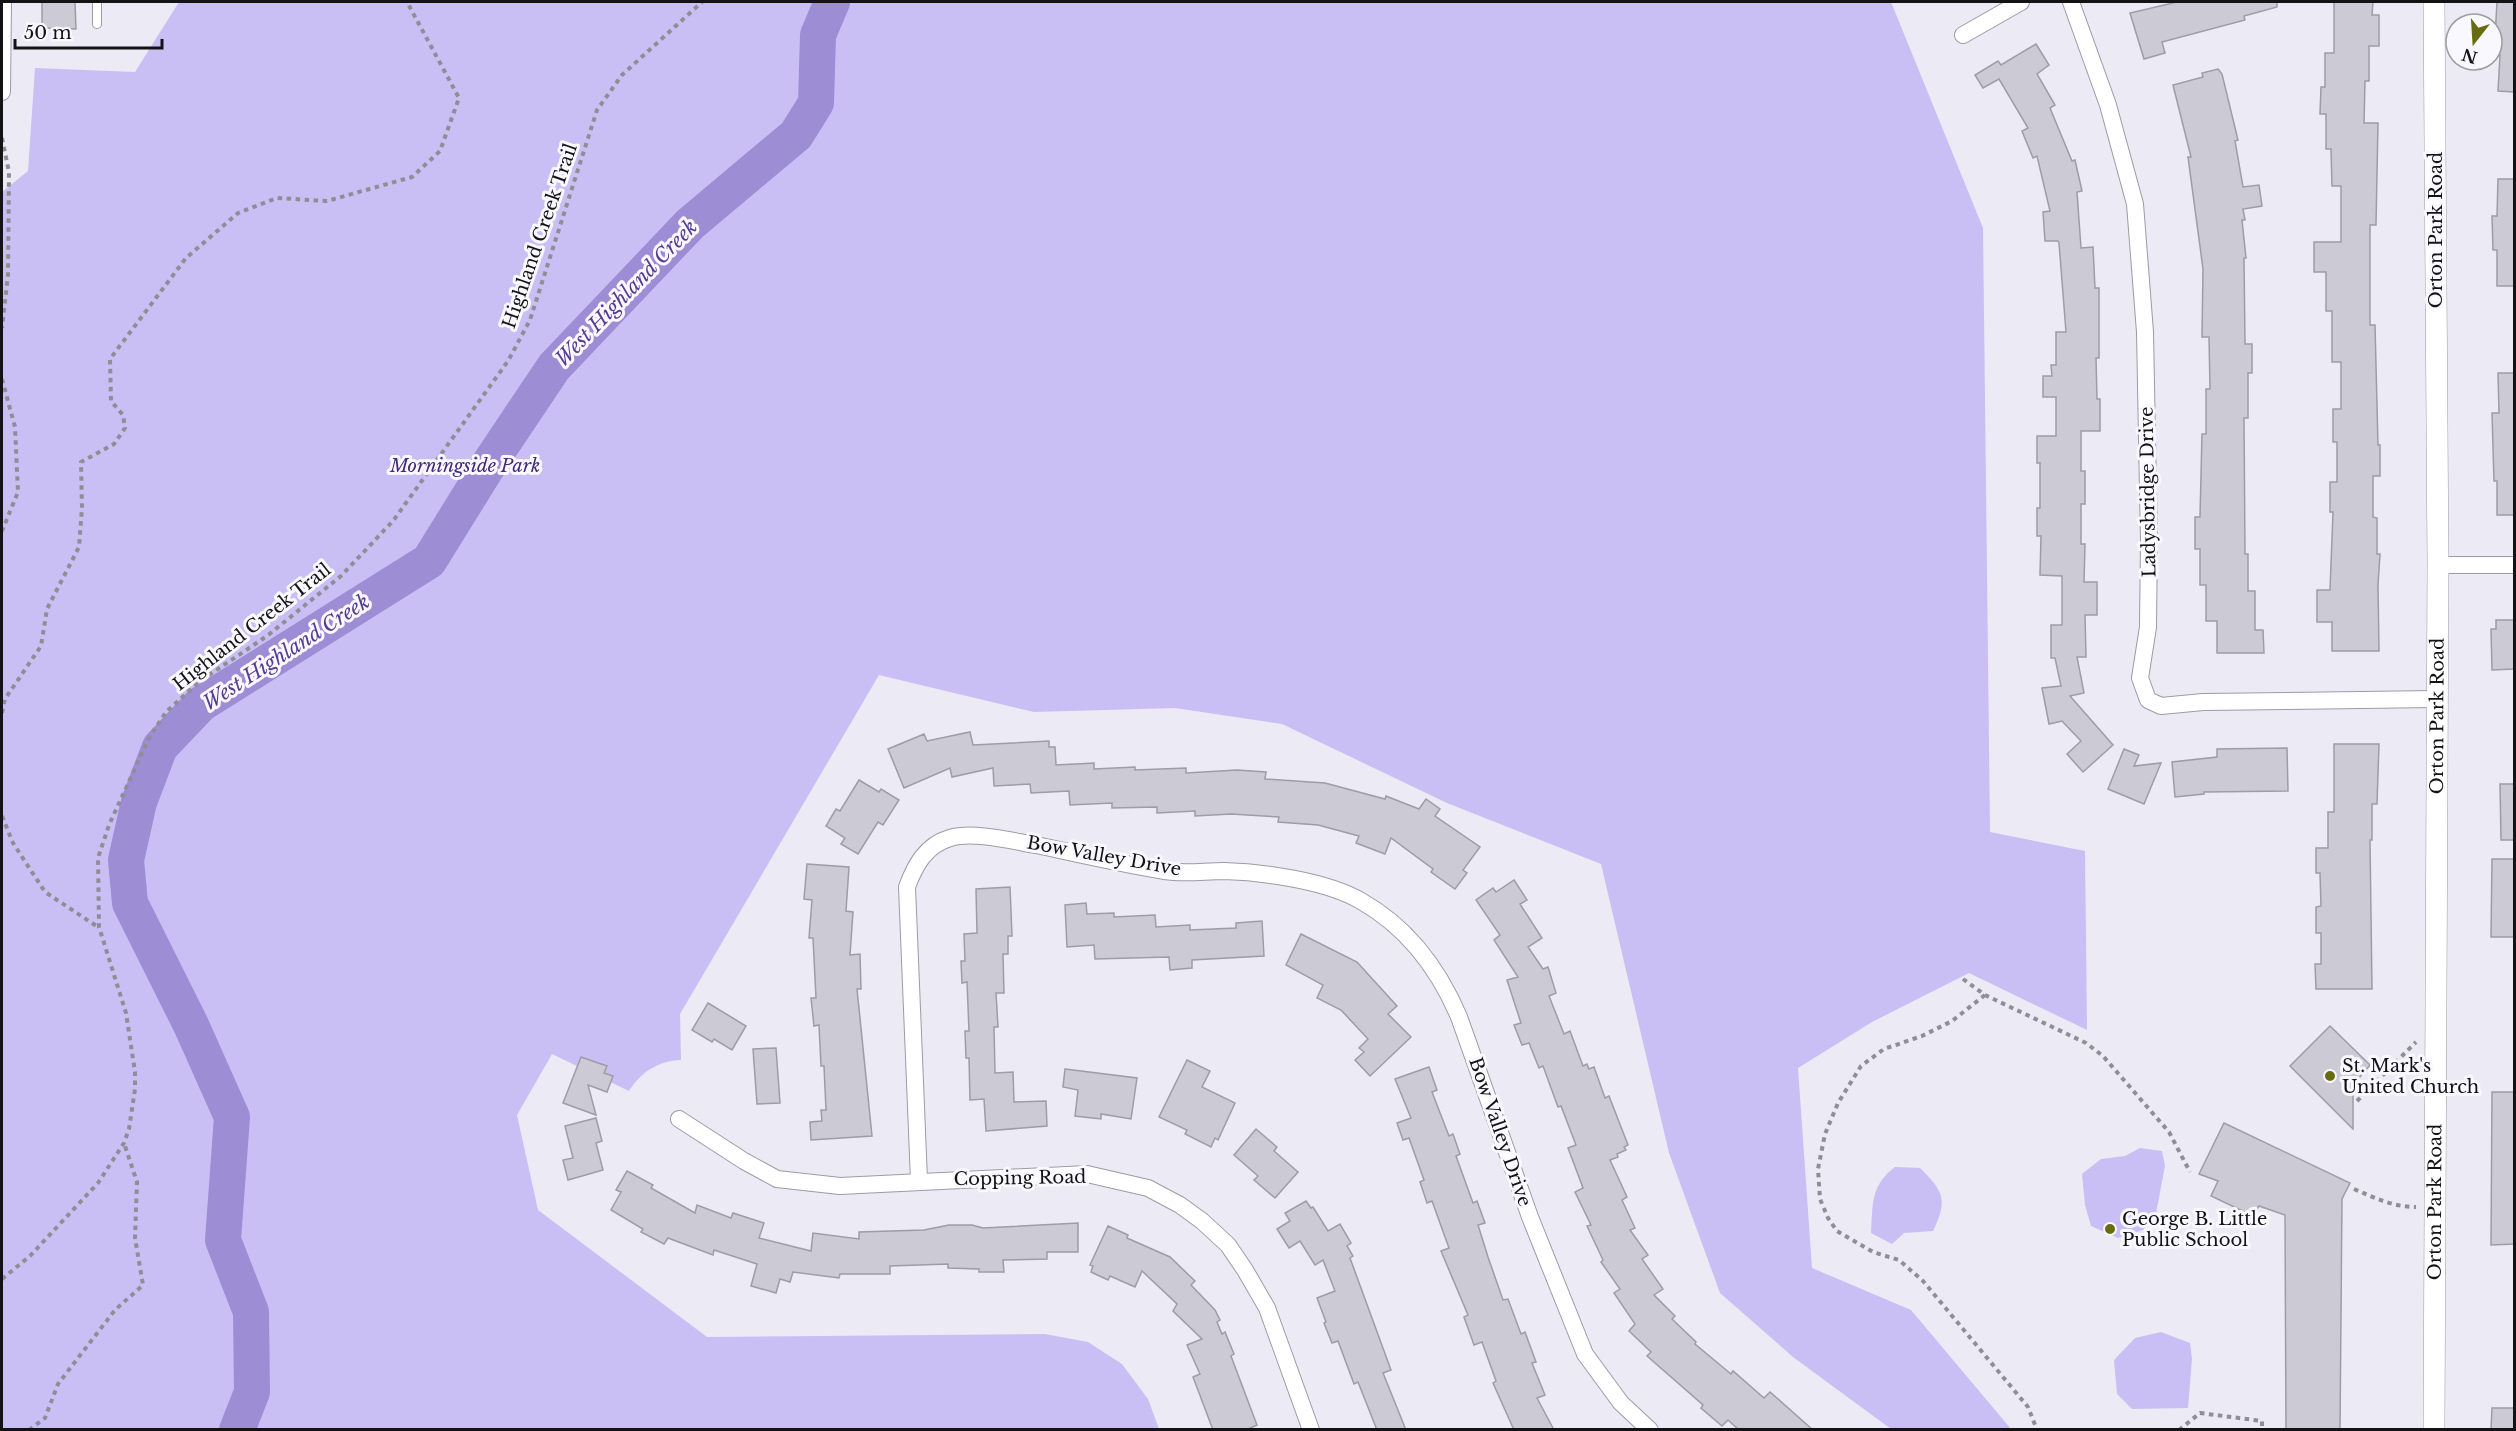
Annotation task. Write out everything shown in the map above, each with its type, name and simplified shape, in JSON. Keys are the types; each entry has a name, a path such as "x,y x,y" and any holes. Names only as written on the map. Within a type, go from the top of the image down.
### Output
{"street":[{"path":"2,92 3,2"},
{"path":"1963,35 2021,2"},
{"name":"Ladysbridge Drive","path":"2071,2 2108,105 2134,204 2145,332 2149,542 2148,627 2140,678 2148,700 2161,706 2203,702 2436,699"},
{"name":"Orton Park Road","path":"2434,2 2438,565 2434,1430"},
{"path":"2438,565 2514,565"},
{"name":"Bow Valley Drive","path":"919,1180 907,887 914,868 925,853 937,843 952,837 988,836 1168,871 1271,874 1338,891 1361,900 1405,935 1432,964 1447,988 1530,1217 1584,1354 1621,1403 1644,1428"},
{"name":"Copping Road","path":"679,1119 744,1161 777,1179 840,1186 919,1180 1087,1174 1148,1188 1180,1204 1228,1245 1267,1308 1311,1430"}],"lane":[{"path":"97,2 97,24"}],"path":[{"path":"2,713 5,699 41,646 47,609 79,547 82,508 81,462 114,444 125,428 123,415 111,401 110,359 186,258 238,213 277,198 327,201 412,177 441,151 459,98 407,2"},
{"name":"Highland Creek Trail","path":"2,1279 30,1256 98,1183 124,1143 129,1129 136,1083 135,1072 126,1014 99,927 99,853 109,825 149,738 166,712 200,681 267,636 341,576 389,525 508,361 530,320 597,110 622,75 702,2"},
{"path":"2,138 9,172 8,275 2,328"},
{"path":"2,379 15,427 18,492 2,531"},
{"path":"2,816 13,843 45,892 99,927"},
{"path":"1963,979 1985,995 2086,1043 2103,1056 2169,1132 2190,1172"},
{"path":"1985,995 1952,1021 1884,1049 1861,1066 1838,1103 1825,1134 1818,1169 1820,1198 1828,1218 1837,1231 1873,1252 1899,1260 1923,1281 2028,1407 2037,1430"},
{"path":"2357,1101 2435,1024"},
{"path":"29,1430 45,1418 58,1384 116,1310 142,1285 135,1238 137,1182 124,1143"},
{"path":"2354,1189 2401,1207 2434,1208"},
{"path":"2179,1430 2200,1413 2262,1421 2262,1430"}],"green space":[{"name":"Morningside Park","path":"179,2 1891,2 1983,228 1990,832 2085,851 2087,1030 1969,973 1872,1022 1798,1068 1812,1268 1911,1310 2011,1429 1891,1429 1793,1357 1720,1293 1669,1153 1601,864 1447,803 1282,724 1175,708 1034,712 879,675 680,1014 681,1060 658,1065 651,1069 639,1078 629,1091 552,1054 517,1115 538,1210 707,1337 1045,1334 1088,1342 1122,1364 1148,1399 1159,1429 2,1430 2,192 28,171 35,68 135,72"},
{"path":"2140,1148 2162,1151 2165,1166 2156,1213 2143,1230 2118,1238 2091,1226 2085,1205 2082,1174 2101,1159 2125,1156"},
{"path":"1895,1167 1920,1168 1939,1190 1942,1204 1933,1231 1904,1233 1892,1244 1871,1233 1874,1196 1881,1181"},
{"path":"2161,1332 2190,1343 2192,1359 2188,1408 2132,1409 2117,1394 2114,1360 2135,1338"}],"building":[{"path":"42,2 75,2 76,29 42,28"},
{"path":"2177,2 2277,2 2277,7 2244,16 2245,20 2162,42 2165,53 2144,59 2130,13"},
{"path":"2334,2 2373,2 2372,15 2379,15 2379,46 2369,46 2369,81 2365,81 2364,123 2378,123 2376,225 2370,225 2370,325 2375,325 2378,445 2380,445 2380,476 2373,476 2373,517 2377,518 2377,554 2380,554 2379,651 2332,651 2332,622 2317,622 2317,590 2330,590 2333,512 2330,512 2330,482 2337,482 2337,442 2333,442 2333,409 2341,409 2341,362 2332,362 2332,311 2326,311 2326,272 2314,272 2314,242 2341,242 2341,186 2332,186 2331,149 2326,149 2326,114 2320,114 2321,87 2325,87 2325,53 2334,53"},
{"path":"2497,2 2514,2 2514,92 2498,91 2499,72 2504,72 2504,12 2496,12"},
{"path":"2036,44 2049,65 2037,74 2055,105 2050,108 2072,161 2075,160 2082,191 2077,192 2081,248 2093,247 2095,288 2099,288 2099,358 2096,358 2100,431 2081,431 2081,471 2085,471 2085,504 2081,504 2081,544 2085,544 2084,582 2097,582 2097,615 2085,615 2086,657 2077,657 2084,693 2070,696 2113,745 2083,772 2067,754 2081,741 2062,721 2049,724 2042,688 2061,686 2055,658 2051,658 2051,625 2062,625 2062,576 2040,575 2041,536 2037,536 2037,508 2040,508 2040,463 2037,463 2037,436 2056,436 2056,397 2043,397 2043,376 2052,376 2051,365 2056,365 2056,332 2066,332 2059,243 2058,241 2045,241 2043,212 2050,211 2037,156 2033,158 2022,131 2028,128 1999,79 1983,88 1975,75 1998,61 2001,65"},
{"path":"2218,69 2222,74 2238,140 2235,141 2243,187 2259,185 2262,206 2243,209 2245,220 2242,220 2246,258 2244,258 2245,344 2252,344 2252,373 2248,373 2248,418 2244,418 2245,554 2248,554 2248,591 2255,591 2255,630 2263,630 2264,653 2217,653 2217,621 2206,621 2206,585 2200,585 2200,549 2195,549 2195,517 2200,517 2202,434 2206,434 2206,389 2210,389 2209,337 2202,337 2203,269 2188,157 2191,157 2173,85 2203,77 2202,73"},
{"path":"2498,179 2514,179 2514,286 2497,286 2497,250 2493,250 2492,216 2497,216"},
{"path":"2498,373 2514,373 2514,515 2497,515 2492,413 2499,413"},
{"path":"2496,620 2514,620 2514,669 2492,670 2491,629 2496,629"},
{"path":"970,732 973,745 1049,741 1049,747 1055,747 1056,765 1094,763 1094,769 1135,767 1135,770 1186,768 1186,773 1237,770 1266,772 1265,779 1325,783 1385,799 1386,796 1419,809 1426,799 1440,809 1435,816 1480,847 1463,870 1467,873 1455,889 1431,872 1433,869 1391,838 1385,854 1356,843 1359,836 1318,825 1278,822 1279,817 1231,814 1195,816 1195,811 1157,813 1157,807 1112,808 1112,803 1070,805 1069,791 1031,793 1030,784 994,786 993,768 952,777 950,768 904,788 888,749 924,734 927,741"},
{"path":"2334,744 2379,744 2377,804 2372,804 2372,840 2370,840 2372,989 2316,989 2315,964 2321,964 2321,933 2316,933 2316,907 2321,906 2320,873 2316,873 2316,848 2328,848 2328,812 2334,812"},
{"path":"2287,748 2288,791 2204,792 2204,794 2175,797 2172,762 2217,757 2217,749"},
{"path":"2124,749 2139,755 2134,766 2161,763 2144,804 2108,789"},
{"path":"859,780 899,800 883,825 878,822 858,854 841,844 845,838 826,826 836,809 840,811"},
{"path":"2500,784 2514,784 2514,840 2501,840"},
{"path":"2492,859 2514,859 2514,937 2491,937"},
{"path":"807,864 849,867 846,911 853,912 850,955 860,954 861,989 857,989 872,1136 811,1140 810,1122 822,1121 821,1110 826,1110 819,1025 814,1026 811,998 816,998 813,938 809,938 812,900 804,899"},
{"path":"1514,880 1527,900 1520,904 1542,938 1528,947 1543,969 1548,967 1556,993 1549,996 1564,1034 1570,1031 1583,1066 1587,1064 1589,1069 1594,1067 1605,1098 1609,1096 1628,1145 1624,1147 1626,1150 1617,1154 1618,1157 1610,1160 1627,1197 1622,1200 1635,1228 1630,1230 1648,1255 1642,1259 1663,1289 1654,1295 1675,1316 1672,1319 1696,1342 1695,1344 1731,1374 1733,1371 1764,1398 1770,1392 1813,1430 1739,1430 1728,1420 1722,1426 1701,1408 1703,1405 1647,1356 1651,1352 1629,1331 1635,1324 1614,1293 1620,1289 1601,1262 1603,1260 1587,1226 1591,1225 1575,1192 1583,1188 1568,1148 1576,1145 1561,1106 1558,1107 1543,1066 1539,1068 1529,1043 1522,1045 1514,1025 1521,1023 1507,980 1518,977 1494,940 1500,935 1476,900 1493,888 1496,892"},
{"path":"1010,887 1012,936 1008,936 1008,954 1003,954 1004,993 996,993 998,1027 994,1027 995,1073 1013,1072 1014,1102 1046,1101 1047,1126 986,1131 984,1099 970,1100 969,1058 966,1058 965,1031 969,1031 967,982 962,983 961,961 965,961 964,934 977,933 976,889"},
{"path":"1086,903 1087,914 1114,913 1114,917 1155,915 1156,927 1190,925 1190,930 1236,928 1236,923 1262,921 1264,956 1192,960 1192,968 1170,970 1169,957 1095,959 1094,945 1067,947 1065,905"},
{"path":"1301,934 1357,962 1397,1006 1388,1014 1411,1037 1370,1076 1355,1060 1364,1052 1359,1048 1368,1039 1341,1010 1317,998 1323,985 1286,965"},
{"path":"708,1003 746,1026 732,1050 692,1030"},
{"name":"St. Mark's United Church","path":"2330,1026 2370,1065 2353,1085 2353,1129 2290,1066"},
{"path":"776,1048 780,1103 757,1104 753,1049"},
{"path":"581,1057 607,1066 604,1073 613,1076 607,1092 588,1085 596,1115 563,1103"},
{"path":"1187,1060 1210,1071 1202,1087 1235,1103 1218,1140 1215,1138 1211,1147 1185,1134 1187,1130 1159,1117"},
{"path":"1429,1067 1437,1090 1432,1092 1449,1136 1453,1134 1460,1154 1456,1156 1473,1203 1477,1201 1485,1223 1478,1225 1488,1257 1503,1300 1508,1299 1521,1334 1525,1332 1536,1362 1532,1363 1545,1395 1537,1398 1554,1430 1514,1430 1493,1383 1496,1381 1482,1342 1474,1345 1464,1317 1468,1315 1441,1251 1449,1248 1432,1201 1427,1203 1420,1182 1424,1180 1409,1138 1403,1140 1397,1123 1411,1118 1395,1079"},
{"path":"1065,1069 1137,1078 1131,1119 1101,1114 1101,1119 1075,1116 1078,1090 1063,1087"},
{"path":"2492,1092 2514,1092 2514,1244 2491,1245"},
{"path":"596,1118 602,1141 596,1143 603,1170 568,1180 563,1160 573,1158 565,1126"},
{"path":"2224,1123 2350,1183 2342,1199 2340,1430 2286,1430 2285,1215 2259,1206 2253,1216 2211,1196 2218,1181 2199,1174"},
{"path":"1256,1129 1277,1147 1274,1151 1298,1172 1275,1198 1254,1180 1258,1176 1234,1155"},
{"path":"627,1171 653,1185 651,1188 695,1213 697,1205 731,1218 733,1213 764,1223 759,1238 811,1251 813,1233 859,1239 859,1232 924,1230 949,1225 972,1225 983,1228 1078,1223 1078,1252 1047,1252 1047,1259 1003,1260 1004,1272 948,1268 948,1264 890,1266 890,1274 840,1274 839,1278 793,1272 790,1282 780,1279 776,1293 751,1286 757,1264 714,1250 713,1255 668,1238 664,1244 641,1232 643,1229 611,1210 621,1192 616,1190"},
{"path":"1306,1201 1311,1208 1313,1207 1328,1231 1340,1224 1351,1243 1347,1246 1353,1256 1350,1258 1391,1370 1383,1373 1406,1430 1377,1430 1358,1382 1354,1384 1338,1341 1332,1343 1324,1323 1326,1322 1317,1298 1335,1291 1323,1260 1315,1265 1300,1241 1289,1248 1277,1229 1290,1221 1285,1213"},
{"path":"1108,1226 1128,1235 1127,1238 1170,1257 1195,1281 1191,1285 1215,1310 1220,1320 1217,1322 1222,1334 1225,1332 1234,1354 1231,1356 1257,1425 1246,1430 1213,1430 1193,1377 1200,1374 1187,1345 1202,1339 1173,1311 1177,1304 1142,1271 1135,1287 1110,1276 1108,1280 1091,1272 1093,1266 1090,1265"},
{"path":"2492,1408 2514,1408 2514,1430 2491,1430"}],"waterway":[{"name":"West Highland Creek","path":"237,1430 252,1392 251,1312 223,1240 232,1117 191,1025 130,903 126,860 139,802 160,747 201,704 429,561 491,461 554,367 690,224 796,135 816,103 818,35 832,2"}],"place":[{"name":"St. Mark's United Church","path":"2330,1076"},
{"name":"George B. Little Public School","path":"2110,1229"}]}
